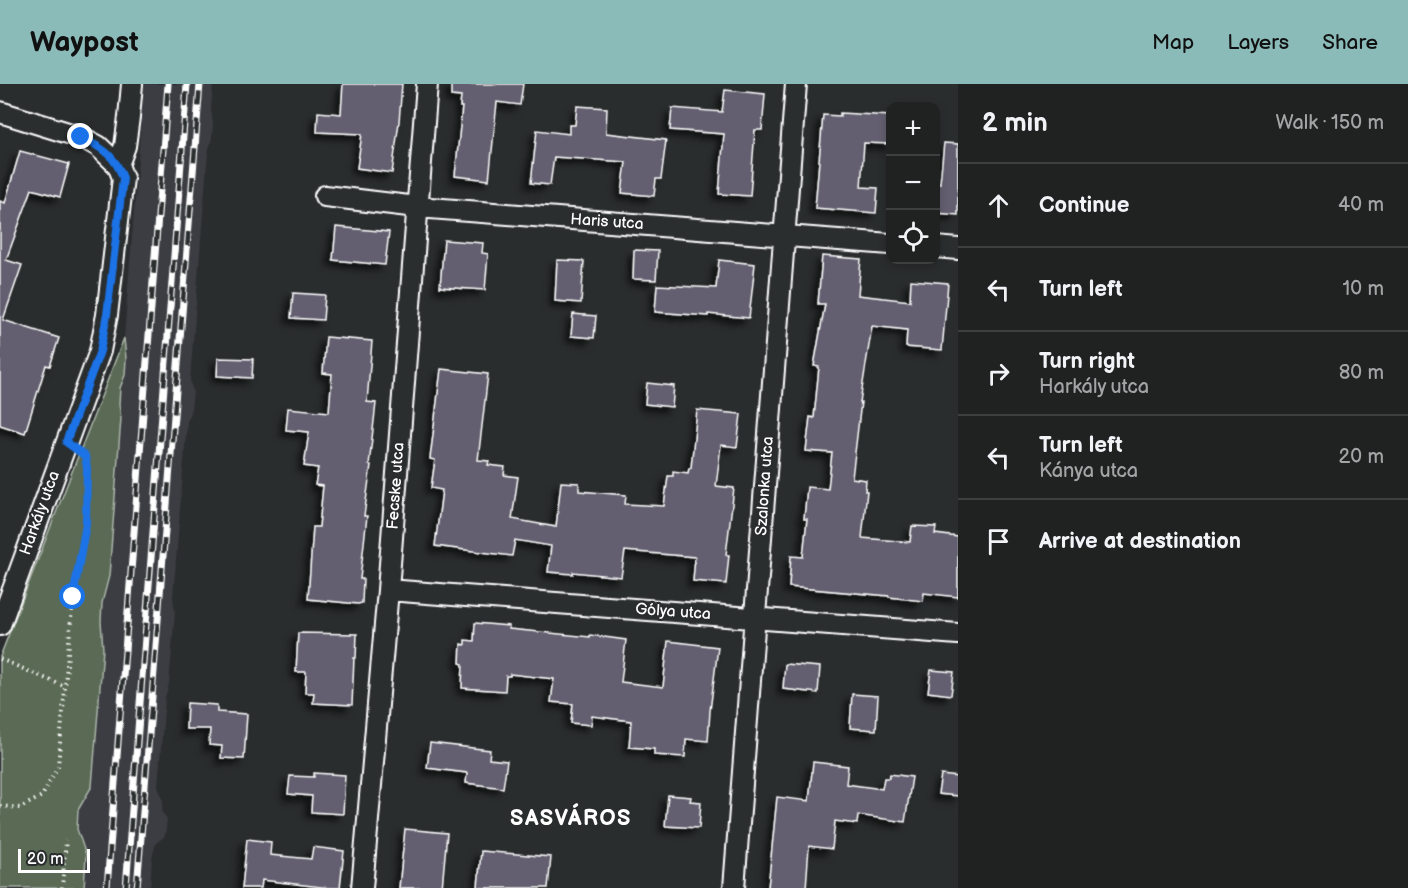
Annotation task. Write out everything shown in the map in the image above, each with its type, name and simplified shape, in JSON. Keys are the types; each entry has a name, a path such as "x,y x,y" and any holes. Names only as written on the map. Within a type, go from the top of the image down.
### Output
{"street":[{"name":"Harkály utca","path":"0,625 100,351 107,315 123,178 118,165 125,146 132,84"},
{"name":"Fecske utca","path":"362,888 388,590 427,84"},
{"name":"Szalonka utca","path":"734,888 796,84"},
{"path":"0,112 81,137 98,146 118,165"},
{"name":"Haris utca","path":"325,196 417,207 886,244"},
{"path":"940,247 958,249"},
{"name":"Gólya utca","path":"388,590 958,634"}],"path":[{"path":"0,806 20,808 42,796 58,766 73,597 86,524 87,468 85,456 66,442"},
{"path":"0,659 66,687"},
{"path":"62,888 66,840"}],"shaded area":[{"path":"144,84 213,84 212,138 208,151 190,380 193,393 187,422 173,598 175,613 158,786 163,801 162,812 167,819 165,836 156,843 152,858 150,888 84,888 86,855 77,829 78,809 92,786 103,649 102,603 109,576 121,418 120,388 125,375 124,338"}],"green space":[{"path":"124,338 125,375 120,388 121,418 109,576 102,603 103,649 92,786 78,810 77,829 86,855 84,888 0,888 0,657"}],"building":[{"path":"343,84 402,84 392,173 357,168 362,134 317,132 318,112 341,114"},
{"path":"451,84 523,84 520,105 497,102 489,180 455,176 462,107 460,107 461,97 451,96"},
{"path":"725,90 765,94 762,130 755,130 750,196 719,194 724,134 670,130 672,108 722,112"},
{"path":"577,106 607,108 606,133 666,140 661,179 656,179 654,196 622,193 626,162 554,157 550,185 531,183 537,130 569,134 569,125 575,125"},
{"path":"840,113 886,116 886,144 864,143 861,187 878,188 876,213 815,208 823,115 840,116"},
{"path":"944,143 958,144 958,215 940,213"},
{"path":"20,151 69,164 60,197 32,189 6,260 22,265 3,320 59,338 50,366 46,365 25,433 0,425 0,201 5,203"},
{"path":"336,227 389,232 385,265 333,260"},
{"path":"444,240 483,243 482,253 488,254 485,290 440,287"},
{"path":"634,250 658,251 656,280 633,279"},
{"path":"822,256 861,259 858,295 910,301 911,280 948,283 942,350 906,347 907,330 872,326 860,402 852,478 866,480 862,538 910,542 912,526 936,527 935,534 958,537 958,597 924,593 923,601 789,587 791,556 803,557 807,519 804,519 807,487 828,489 832,453 806,451 810,417 814,418 819,367 814,366 825,304 818,304"},
{"path":"557,260 584,261 581,303 555,301"},
{"path":"719,260 755,264 749,318 655,312 657,285 716,288"},
{"path":"293,293 325,295 323,320 291,318"},
{"path":"573,314 596,316 594,338 571,336"},
{"path":"326,337 372,341 367,402 376,403 364,516 367,516 360,579 363,579 362,603 358,604 308,599 313,527 319,527 323,486 315,485 318,468 304,466 309,432 286,430 288,408 329,412 332,374 323,373"},
{"path":"218,358 253,359 252,378 217,376"},
{"path":"441,369 488,374 478,460 489,461 488,465 505,467 504,475 518,477 512,519 556,527 561,482 579,483 579,491 626,495 625,504 664,506 668,476 673,476 673,471 688,473 691,468 697,410 741,414 737,447 721,445 716,486 734,488 726,555 729,555 726,584 693,581 695,557 625,551 621,577 548,572 551,546 515,540 512,556 435,546 442,490 431,488 435,460 430,459"},
{"path":"647,383 674,386 672,407 645,404"},
{"path":"475,623 509,626 509,629 626,640 621,682 663,687 668,641 718,647 708,741 686,739 685,757 654,755 654,749 629,747 631,721 592,716 591,725 571,723 573,704 551,702 554,679 510,674 506,676 505,691 462,688 461,644 465,645 465,640 474,641"},
{"path":"298,633 357,634 352,705 313,703 314,693 305,693 306,672 296,672"},
{"path":"785,664 820,667 818,693 783,689"},
{"path":"931,670 954,672 951,695 928,692"},
{"path":"852,694 878,696 876,730 850,728"},
{"path":"187,703 217,705 217,712 247,714 244,759 221,758 222,746 209,745 210,729 186,729"},
{"path":"430,743 490,750 489,759 507,761 503,788 466,783 467,773 427,768"},
{"path":"813,762 848,766 846,784 882,789 884,778 889,778 890,774 912,777 905,822 858,815 857,824 835,821 832,849 809,846 806,888 768,888 777,797 809,801"},
{"path":"314,773 345,775 343,814 311,812 312,796 288,794 290,776 314,777"},
{"path":"941,775 958,777 958,796 938,794"},
{"path":"668,795 691,797 690,801 701,802 699,828 665,826"},
{"path":"405,829 447,833 442,888 399,888"},
{"path":"247,839 271,842 270,855 311,859 313,847 344,851 340,888 262,880 261,888 242,888"},
{"path":"481,851 551,857 548,888 478,888"}],"railway":[{"path":"107,888 168,84"},
{"path":"126,888 187,84"},
{"path":"137,888 200,84"}],"district":[{"name":"SASVÁROS","path":"571,818"}],"route":[{"path":"73,597 86,524 87,468 85,456 66,442 100,351 107,315 123,178 118,165 109,155 81,137"}]}
